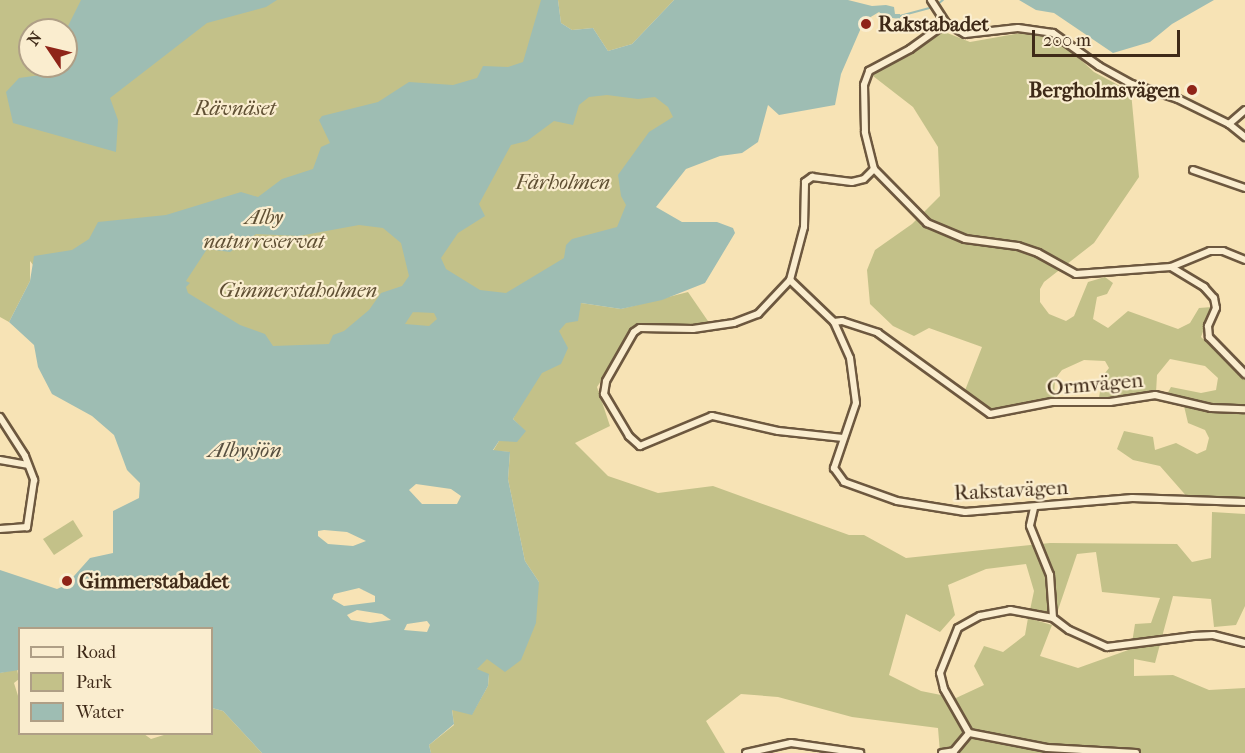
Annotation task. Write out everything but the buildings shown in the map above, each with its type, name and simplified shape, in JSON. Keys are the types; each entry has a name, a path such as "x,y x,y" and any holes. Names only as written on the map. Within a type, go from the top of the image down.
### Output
{"street":[{"path":"931,0 946,22 965,34 975,35 1018,28 1053,33 1132,84 1178,99 1229,124 1245,137"},
{"path":"946,22 910,49 869,71 864,85 865,132 874,169 927,223 964,239 1018,246 1044,255 1076,274 1171,267 1210,251 1223,251 1245,260"},
{"path":"1229,124 1245,110"},
{"path":"843,438 778,430 712,416 640,446 629,436 604,394 606,381 634,332 640,328 693,329 734,323 758,314 790,279 804,227 805,182 812,177 852,182 864,179 874,169"},
{"path":"1193,170 1245,188"},
{"path":"1171,267 1204,287 1214,298 1216,308 1208,326 1209,337 1245,374"},
{"name":"Rakstavägen","path":"790,279 834,322 850,358 856,388 853,418 836,456 836,473 844,482 917,506 965,512 1132,498 1245,502"},
{"name":"Ormvägen","path":"834,322 854,324 886,337 990,414 1052,402 1110,402 1155,395 1211,408 1245,409"},
{"path":"0,417 28,465 34,480 27,527 0,529"},
{"path":"0,460 28,465"},
{"path":"1034,508 1030,526 1050,575 1053,618"},
{"path":"1136,753 1047,748 969,733 944,689 940,673 958,628 997,611 1053,618 1069,630 1107,647 1213,635 1245,643"},
{"path":"942,753 954,751 969,733"},
{"path":"746,753 791,744 860,753"}],"green space":[{"name":"Alby naturreservat","path":"0,0 554,0 542,52 737,61 613,253 241,532 30,261 30,281 9,322 0,317"},
{"path":"558,0 674,0 632,44 608,51 593,28 572,30 561,23"},
{"path":"942,31 970,42 1021,33 1038,34 1067,47 1094,72 1131,92 1139,177 1094,243 1044,282 1040,289 1040,302 1049,314 1066,321 1074,316 1088,282 1105,277 1113,283 1107,294 1097,297 1093,319 1108,328 1128,311 1178,329 1190,323 1199,308 1212,307 1201,337 1245,379 1245,408 1166,396 1171,387 1201,393 1216,390 1218,378 1205,366 1170,359 1157,375 1156,393 1099,398 1102,377 1109,368 1105,361 1084,360 1062,370 1055,379 1054,398 995,413 982,410 964,393 982,347 929,328 914,336 893,326 870,304 867,270 875,250 912,224 940,196 938,147 913,107 873,76 878,69 909,56"},
{"path":"688,292 710,324 637,325 597,387 610,426 575,443 608,476 658,493 713,486 849,535 864,535 906,558 1050,543 1177,544 1192,562 1211,558 1212,512 1245,514 1245,606 1236,625 1214,627 1211,599 1173,596 1155,663 1134,659 1134,676 1173,675 1209,690 1245,688 1245,753 940,753 938,728 852,717 778,697 741,694 706,721 725,753 431,753 429,745 454,725 452,709 472,714 488,686 489,675 476,670 539,582 525,561 508,479 510,452 493,451 499,441 525,431 513,419 558,331 581,303 621,309","holes":["1096,552 1102,592 1160,598 1151,623 1135,624 1131,649 1078,668 1040,656 1052,625 1028,618 1025,635 1003,652 984,646 974,666 984,685 956,698 921,691 889,675 906,614 940,632 955,615 948,585 986,569 1026,564 1034,591 1030,610 1056,616 1077,554"]},
{"path":"1184,406 1245,412 1245,500 1189,499 1160,466 1133,460 1117,449 1124,431 1153,437 1155,450 1176,443 1197,454 1206,450 1209,438 1205,430 1188,423"},
{"path":"73,520 83,536 54,555 43,539"},
{"path":"17,669 18,680 14,683 18,696 18,735 145,735 151,739 164,735 213,735 213,708 223,711 262,753 0,753 0,673"}],"water":[{"path":"81,0 277,0 266,7 207,23 110,98 118,120 116,152 13,123 6,92 19,78 78,78 78,18 72,18"},
{"name":"Albysjön","path":"541,0 558,0 561,23 572,30 593,28 608,51 632,44 674,0 848,0 872,6 894,7 895,14 900,14 900,19 885,17 879,12 864,21 841,74 835,105 779,115 768,105 758,142 742,153 720,156 686,169 656,207 682,222 717,222 733,228 735,233 705,283 662,300 621,309 581,303 578,321 566,323 559,331 568,348 561,364 542,373 513,419 526,431 517,442 499,441 493,450 510,452 508,479 525,561 539,582 536,623 521,660 505,672 487,659 477,669 489,674 488,686 472,715 452,710 454,724 429,745 431,753 262,753 223,711 213,708 213,627 18,627 18,670 0,673 0,570 57,589 66,585 90,558 113,553 113,511 139,498 140,483 127,470 114,435 92,416 52,394 38,367 34,345 9,322 30,281 34,256 72,250 89,239 98,222 166,215 241,192 258,197 282,179 313,169 321,147 330,143 319,120 322,116 378,102 409,82 453,85 477,78 483,66 508,67 523,62","holes":["607,95 638,99 655,97 668,107 673,117 649,132 618,175 621,196 626,205 617,227 572,239 566,245 564,258 506,293 480,290 446,269 441,258 458,233 485,216 479,204 511,145 527,141 554,121 573,125 579,105 589,97","359,225 383,228 401,243 409,276 402,286 381,293 369,310 344,331 333,335 329,344 273,346 265,334 240,325 188,293 186,287 190,283 186,281 207,249 230,252 256,234 299,236","413,312 434,313 437,319 429,326 405,324","416,484 451,489 461,496 457,504 422,504 409,490","318,531 347,532 366,541 353,546 328,544 318,536","359,588 375,596 375,602 344,606 332,599 334,594","357,610 382,614 391,620 370,623 351,620 347,615","427,621 430,625 427,632 404,630 407,624"]},
{"path":"1019,0 1214,0 1172,24 1150,42 1113,53 1054,13 1036,10"}],"waterway":[{"path":"938,4 943,0"},
{"path":"900,16 933,7"}],"place":[{"name":"Rakstabadet","path":"866,24"},
{"name":"Bergholmsvägen","path":"1192,90"},
{"name":"Gimmerstabadet","path":"67,581"}],"park label":[{"name":"Rävnäset","path":"235,108"},
{"name":"Fårholmen","path":"563,182"},
{"name":"Gimmerstaholmen","path":"298,290"}]}
